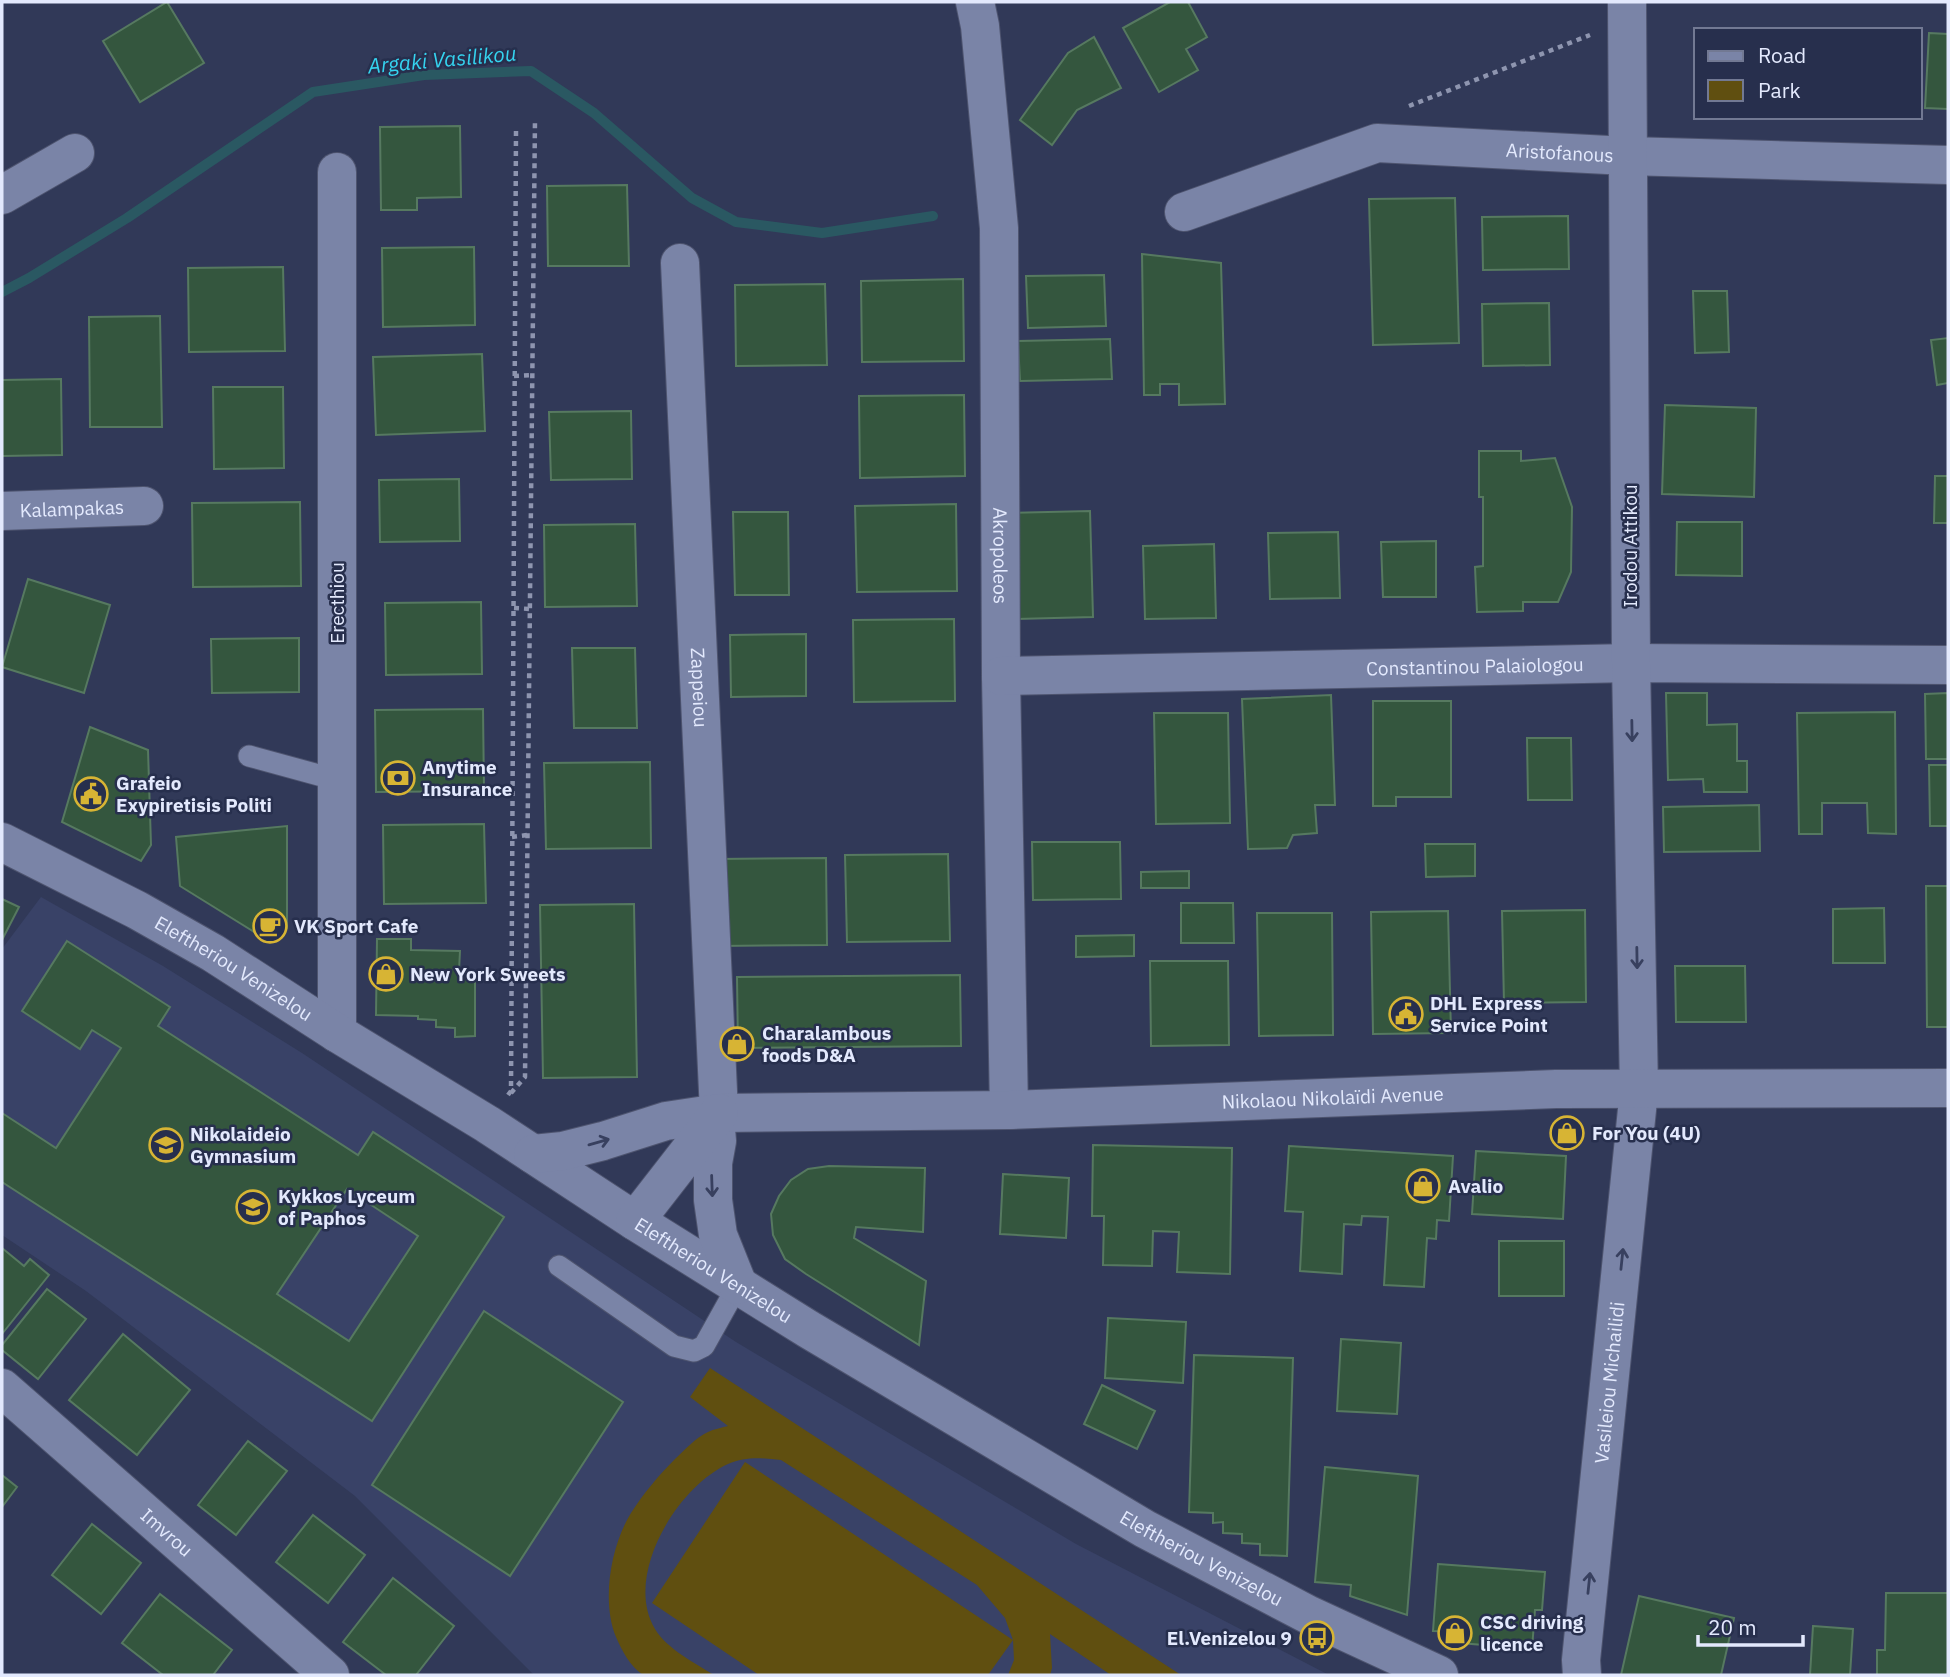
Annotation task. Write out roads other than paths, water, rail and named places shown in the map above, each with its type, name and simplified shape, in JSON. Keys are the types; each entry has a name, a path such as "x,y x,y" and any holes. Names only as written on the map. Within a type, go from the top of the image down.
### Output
{"street":[{"name":"Akropoleos","path":"975,2 980,26 999,228 1001,676 1009,1110"},
{"name":"Irodou Attikou","path":"1627,11 1631,663 1639,1090"},
{"name":"Aristofanous","path":"1184,212 1377,143 1627,156 1948,165"},
{"path":"2,195 75,153"},
{"name":"Erecthiou","path":"337,172 337,1033"},
{"name":"Zappeiou","path":"680,263 717,1116 713,1200 718,1235 738,1285"},
{"name":"Kalampakas","path":"2,510 144,506"},
{"name":"Constantinou Palaiologou","path":"1001,676 1631,663 1948,665"},
{"name":"Eleftheriou Venizelou","path":"2,842 137,910 240,969 337,1033 808,1329 1145,1529 1309,1615 1439,1675"},
{"name":"Nikolaou Nikolaïdi Avenue","path":"533,1154 563,1151 666,1121 717,1116 1009,1110 1556,1089 1948,1088"},
{"name":"Vasileiou Michailidi","path":"1582,1675 1581,1660 1639,1090"},
{"path":"635,1221 717,1116"},
{"name":"Imvrou","path":"2,1388 330,1675"}],"lane":[{"path":"249,756 337,780"},
{"path":"559,1266 674,1346 694,1351 704,1346 738,1285"}],"waterway":[{"name":"Argaki Vasilikou","path":"2,292 127,218 313,92 424,75 531,71 594,113 692,198 736,222 822,233 933,216"}],"place":[{"name":"Anytime Insurance","path":"398,778"},
{"name":"Grafeio Exypiretisis Politi","path":"91,794"},
{"name":"VK Sport Cafe","path":"270,926"},
{"name":"New York Sweets","path":"386,974"},
{"name":"DHL Express Service Point","path":"1406,1014"},
{"name":"Charalambous foods D&A","path":"737,1044"},
{"name":"For You (4U)","path":"1567,1133"},
{"name":"Nikolaideio Gymnasium","path":"166,1145"},
{"name":"Avalio","path":"1423,1186"},
{"name":"Kykkos Lyceum of Paphos","path":"253,1207"},
{"name":"CSC driving licence","path":"1455,1633"},
{"name":"El.Venizelou 9","path":"1317,1638"}]}
